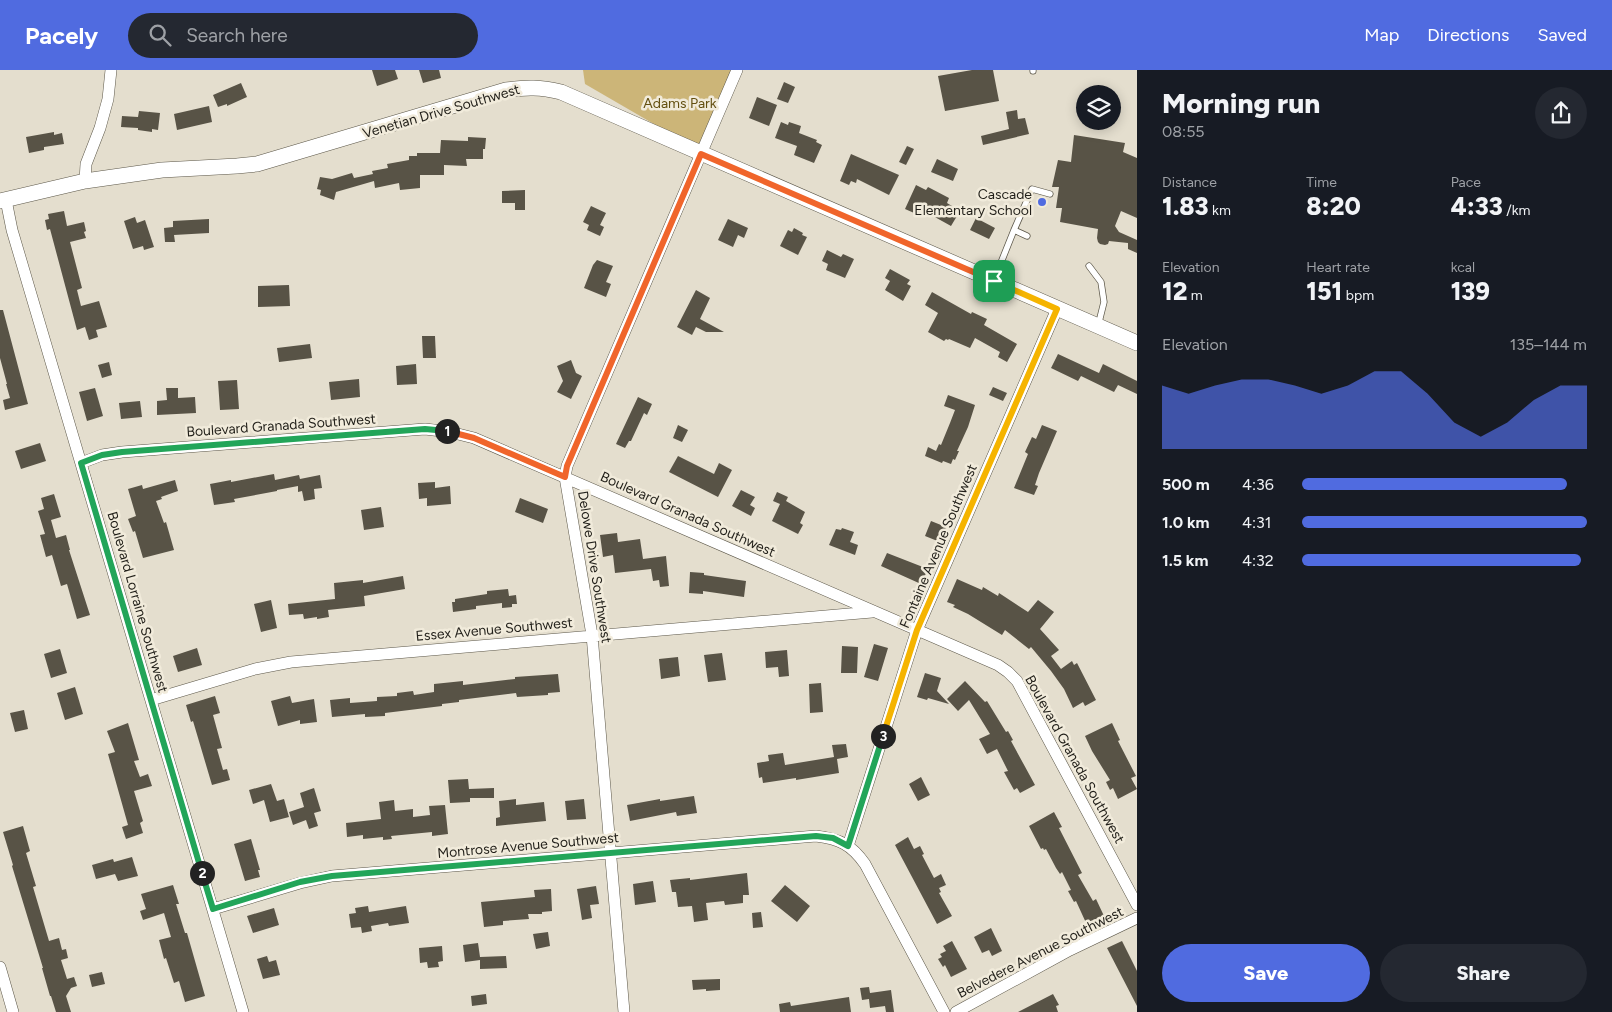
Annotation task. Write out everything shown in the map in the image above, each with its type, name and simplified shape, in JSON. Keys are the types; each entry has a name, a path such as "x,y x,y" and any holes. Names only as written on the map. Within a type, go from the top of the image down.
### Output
{"street":[{"path":"86,181 86,164 100,128 108,99 111,70"},
{"name":"Delowe Drive Southwest","path":"624,1012 592,636 565,477 567,466 737,70"},
{"name":"Venetian Drive Southwest","path":"3,201 86,181 162,170 257,164 506,90 526,87 544,88 561,92 1137,343"},
{"name":"Boulevard Lorraine Southwest","path":"3,201 243,1012"},
{"name":"Fontaine Avenue Southwest","path":"848,846 917,630 1057,309"},
{"name":"Boulevard Granada Southwest","path":"81,463 102,455 122,452 425,429 450,432 474,438 998,665 1008,672 1017,681 1137,905"},
{"name":"Essex Avenue Southwest","path":"151,700 255,669 291,662 875,612"},
{"name":"Montrose Avenue Southwest","path":"213,909 300,882 332,876 816,836 833,838 848,846"},
{"path":"848,846 858,854 865,864 944,1012"},
{"name":"Belvedere Avenue Southwest","path":"956,1012 1070,950 1137,918"},
{"path":"0,967 13,1012"}],"lane":[{"path":"994,281 1032,189 1050,194"},
{"path":"1014,230 1027,236"},
{"path":"1089,266 1101,282 1104,302 1098,326"}],"green space":[{"name":"Adams Park","path":"583,70 734,70 697,149 585,84"}],"building":[{"path":"372,70 395,70 398,79 377,86"},
{"path":"419,70 439,70 441,78 423,83"},
{"path":"972,70 993,70 999,101 945,111 938,76"},
{"path":"784,82 795,87 788,103 777,99"},
{"path":"241,83 247,97 227,106 227,104 218,107 213,95"},
{"path":"757,97 777,105 769,126 749,118"},
{"path":"209,106 212,122 177,130 174,114"},
{"path":"1017,110 1018,119 1025,118 1029,134 983,145 981,136 1009,129 1006,112"},
{"path":"139,111 160,113 158,130 152,129 152,132 138,130 138,128 121,127 122,116 138,117"},
{"path":"781,122 788,125 789,122 801,126 799,133 817,140 816,142 822,145 814,163 794,155 797,146 775,138"},
{"path":"54,132 54,135 62,133 64,144 44,147 44,150 29,153 26,137"},
{"path":"1074,135 1125,143 1123,152 1137,158 1137,218 1121,211 1115,226 1119,232 1137,240 1137,253 1128,249 1128,243 1109,241 1105,245 1100,244 1097,238 1098,229 1060,222 1062,208 1056,208 1059,187 1052,187 1058,160 1071,162"},
{"path":"468,137 486,138 483,159 466,159 467,166 444,165 444,175 420,175 420,188 400,190 399,183 375,188 374,181 336,192 334,200 320,195 321,190 317,189 320,177 332,179 352,173 354,178 373,174 372,171 388,168 387,164 409,160 409,156 417,156 417,153 440,153 441,140 468,141"},
{"path":"907,146 914,149 906,165 899,162"},
{"path":"851,154 899,175 889,195 857,179 856,183 851,181 849,185 840,181"},
{"path":"937,159 958,169 953,181 931,172"},
{"path":"916,185 926,190 928,187 949,198 947,203 960,211 951,226 924,211 921,216 905,209"},
{"path":"525,190 525,210 515,210 515,203 502,203 502,191"},
{"path":"591,206 606,213 600,225 604,227 600,236 587,230 589,225 583,222"},
{"path":"64,211 67,226 84,222 86,231 84,232 86,238 70,242 82,288 77,290 81,306 99,301 107,327 96,330 98,337 89,340 85,327 77,330 50,229 47,230 45,220 49,219 48,214"},
{"path":"135,217 137,223 145,220 154,247 144,250 143,246 133,249 124,221"},
{"path":"976,218 995,228 989,239 970,230"},
{"path":"209,219 209,233 174,235 175,242 165,242 164,228 173,227 173,221"},
{"path":"728,219 748,228 744,238 738,235 733,247 718,240"},
{"path":"794,228 807,237 798,255 780,246 788,230 792,232"},
{"path":"827,250 841,257 843,254 854,259 845,278 826,270 828,264 822,261"},
{"path":"597,260 613,266 606,282 611,284 606,297 584,288 593,265"},
{"path":"890,269 910,280 907,284 911,286 903,301 885,290 890,281 885,278"},
{"path":"289,285 290,306 258,307 258,286"},
{"path":"696,290 710,298 700,319 724,332 706,332 696,327 692,335 677,327"},
{"path":"932,292 971,314 972,312 987,319 984,325 1017,344 1007,362 998,357 1000,352 975,338 970,348 949,339 944,341 928,332 938,313 925,305"},
{"path":"0,310 3,310 28,404 5,410 3,400 10,398 0,358"},
{"path":"422,336 435,336 436,358 423,358"},
{"path":"310,344 312,358 279,362 277,348"},
{"path":"1058,354 1099,373 1103,364 1137,381 1137,394 1118,385 1114,392 1081,376 1078,381 1051,368"},
{"path":"571,360 576,373 582,376 571,399 557,392 563,381 557,366"},
{"path":"109,362 112,375 102,378 98,365"},
{"path":"416,364 417,384 397,385 396,366"},
{"path":"359,379 360,397 331,400 329,382"},
{"path":"237,380 239,409 220,410 218,381"},
{"path":"993,387 1007,393 1003,401 989,395"},
{"path":"95,388 103,416 87,421 79,392"},
{"path":"166,388 178,388 178,398 195,397 196,413 157,415 157,401 167,400"},
{"path":"948,395 975,405 957,451 959,451 951,464 943,461 942,463 925,456 928,447 936,451 939,444 941,445 955,410 944,406"},
{"path":"638,397 652,404 647,415 644,413 631,441 629,441 625,448 616,444"},
{"path":"140,401 142,417 121,419 119,403"},
{"path":"678,425 688,430 682,442 673,438"},
{"path":"1042,425 1057,431 1039,473 1035,485 1038,486 1034,495 1014,488 1028,454 1025,452 1032,437 1036,439"},
{"path":"40,443 46,461 21,469 15,451"},
{"path":"678,456 714,474 719,463 732,470 718,497 669,472"},
{"path":"274,474 275,480 299,475 300,479 320,475 322,488 314,489 315,499 304,501 302,491 298,492 298,486 234,499 235,502 214,505 210,484"},
{"path":"175,480 178,491 161,497 162,499 156,501 164,523 166,522 174,550 143,558 135,531 133,532 128,519 136,516 128,489 142,485 143,489"},
{"path":"435,482 435,488 450,486 451,504 427,506 427,498 419,499 418,483"},
{"path":"741,490 755,497 750,505 755,508 751,516 732,506"},
{"path":"777,492 788,497 786,501 805,512 800,523 803,525 798,534 772,521 780,504 773,501"},
{"path":"54,494 61,517 51,520 56,538 66,535 90,615 77,619 67,584 61,586 52,555 46,557 40,535 45,534 38,511 44,509 41,498"},
{"path":"520,498 548,509 543,523 515,512"},
{"path":"381,507 384,527 364,530 361,510"},
{"path":"931,521 946,527 940,542 925,536"},
{"path":"842,528 854,532 850,542 858,545 855,555 829,545 836,529 841,530"},
{"path":"617,533 618,542 640,539 643,559 666,556 669,586 660,587 659,580 653,581 651,569 615,573 613,555 603,557 600,535"},
{"path":"887,553 928,569 921,584 881,566"},
{"path":"690,572 746,581 744,597 703,591 703,594 689,593"},
{"path":"403,576 405,589 364,596 365,606 328,610 329,617 317,619 317,617 304,619 303,614 289,615 288,604 335,599 334,583 363,580 363,583"},
{"path":"957,579 982,590 983,587 998,596 999,593 1028,612 1038,600 1054,612 1040,629 1059,650 1051,656 1061,669 1072,661 1074,665 1077,663 1096,700 1085,706 1083,702 1073,708 1064,689 1031,647 1029,649 1005,630 1002,635 953,607 955,605 947,602"},
{"path":"508,589 509,596 516,595 517,604 512,604 512,607 502,608 502,603 476,606 476,609 453,612 452,602 455,602 455,599 487,594 487,591"},
{"path":"271,600 277,628 261,632 254,604"},
{"path":"874,644 888,648 878,681 864,677"},
{"path":"842,646 858,647 857,673 841,673"},
{"path":"197,648 202,665 178,672 173,656"},
{"path":"60,649 67,673 51,678 44,654"},
{"path":"787,650 789,676 779,677 778,667 766,668 765,652"},
{"path":"722,653 726,680 708,682 704,655"},
{"path":"678,657 680,676 661,679 659,659"},
{"path":"925,673 941,678 937,691 949,704 917,697"},
{"path":"558,674 560,692 548,693 548,695 517,697 516,693 459,700 459,702 442,704 442,706 385,713 385,716 365,717 365,714 332,717 330,700 350,698 350,703 377,701 377,697 397,696 397,693 413,691 414,695 434,692 434,684 463,681 463,685 515,679 515,677"},
{"path":"965,681 985,702 987,701 1006,732 1008,731 1013,740 1011,741 1035,785 1020,793 1017,788 1014,790 1004,772 1008,771 997,749 987,754 979,739 990,734 969,700 958,711 947,699"},
{"path":"821,683 823,712 810,713 809,684"},
{"path":"75,687 83,714 65,720 57,693"},
{"path":"215,696 220,713 213,715 222,748 217,749 223,770 227,769 230,780 212,785 193,721 191,722 186,705"},
{"path":"290,696 292,703 314,699 317,722 300,724 300,720 278,726 271,701"},
{"path":"24,710 28,729 15,732 10,713"},
{"path":"128,723 139,760 134,761 140,777 148,774 152,786 134,791 143,821 140,823 143,833 126,839 122,827 128,825 108,754 115,752 107,731"},
{"path":"1112,723 1120,740 1118,741 1136,776 1131,778 1137,789 1118,799 1113,788 1110,790 1106,782 1110,780 1085,736"},
{"path":"846,744 848,757 837,759 839,773 763,783 762,777 759,778 757,763 769,761 768,755 783,753 785,765 834,757 832,745"},
{"path":"921,777 930,795 918,801 909,784"},
{"path":"468,779 469,789 494,788 494,798 470,798 470,802 450,803 448,780"},
{"path":"271,784 277,801 284,799 289,817 270,822 264,800 253,804 249,790"},
{"path":"314,788 321,811 314,813 318,826 309,829 306,820 293,825 289,812 304,807 300,793"},
{"path":"694,796 697,813 677,816 676,812 630,821 627,805 660,799 660,801"},
{"path":"516,799 516,805 544,802 546,821 496,826 496,818 500,817 499,801"},
{"path":"584,799 586,819 567,820 565,801"},
{"path":"394,800 395,811 413,809 413,817 430,815 429,806 445,805 448,834 432,836 432,832 391,836 392,839 383,840 383,837 363,839 363,835 347,837 346,823 381,819 379,802"},
{"path":"1054,812 1062,827 1059,828 1082,873 1078,875 1093,901 1096,899 1104,916 1087,925 1076,901 1074,902 1068,891 1071,890 1062,872 1060,874 1046,849 1041,849 1029,826"},
{"path":"23,826 30,851 26,853 36,886 33,887 49,941 59,938 62,950 66,949 68,958 61,960 67,979 74,977 77,986 71,988 66,996 71,1012 56,1012 3,832"},
{"path":"908,837 914,849 920,846 924,854 922,855 934,878 941,874 946,885 939,888 941,892 939,893 952,916 937,924 895,845"},
{"path":"251,839 260,870 258,870 260,877 245,881 234,844"},
{"path":"132,857 138,876 118,881 115,874 96,879 92,865 113,859 114,862"},
{"path":"747,873 749,895 743,895 743,903 725,905 724,901 706,903 708,920 694,922 692,906 678,907 676,892 672,892 670,880 690,878 690,880"},
{"path":"653,881 656,902 635,905 633,884"},
{"path":"173,885 179,904 176,904 185,933 187,933 205,996 185,1002 179,981 174,983 166,958 164,959 159,940 171,937 164,913 143,920 140,911 146,909 141,894"},
{"path":"785,885 810,906 797,922 771,901"},
{"path":"596,886 599,904 590,905 592,918 582,920 577,889"},
{"path":"551,889 552,911 542,912 542,914 528,914 529,919 503,921 503,925 484,927 481,902 535,897 534,890"},
{"path":"368,906 369,912 406,906 409,923 389,926 388,923 371,926 372,931 362,933 361,927 351,928 349,914 356,913 355,908"},
{"path":"274,908 279,925 253,933 247,916"},
{"path":"761,912 763,927 753,928 752,913"},
{"path":"991,928 1002,951 992,956 989,950 982,953 974,937"},
{"path":"548,932 550,946 536,949 533,934"},
{"path":"952,941 967,969 951,977 945,965 943,967 938,959 942,957 940,954 946,951 943,946"},
{"path":"1122,941 1137,971 1137,1006 1107,948"},
{"path":"478,943 480,957 506,956 507,968 480,969 480,960 465,962 463,945"},
{"path":"442,946 443,961 438,962 439,967 428,968 427,962 420,963 419,948"},
{"path":"267,956 269,962 276,960 280,975 263,979 257,959"},
{"path":"102,972 105,984 92,987 89,975"},
{"path":"720,979 720,990 693,990 692,980"},
{"path":"869,987 870,993 891,990 894,1012 886,1012 885,1006 870,1008 869,999 862,1000 860,988"},
{"path":"486,994 487,1004 472,1006 471,996"},
{"path":"1053,994 1059,1005 1056,1006 1058,1012 1018,1012"},
{"path":"849,997 851,1012 780,1012 779,1004 790,1002 791,1006"}],"place":[{"name":"Cascade Elementary School","path":"1042,202"}],"route":[{"path":"701,154 994,281 1057,309 917,630 848,846 833,838 816,836 332,876 300,882 213,909 81,463 102,455 122,452 425,429 450,432 474,438 565,477 567,466 701,154"}]}
